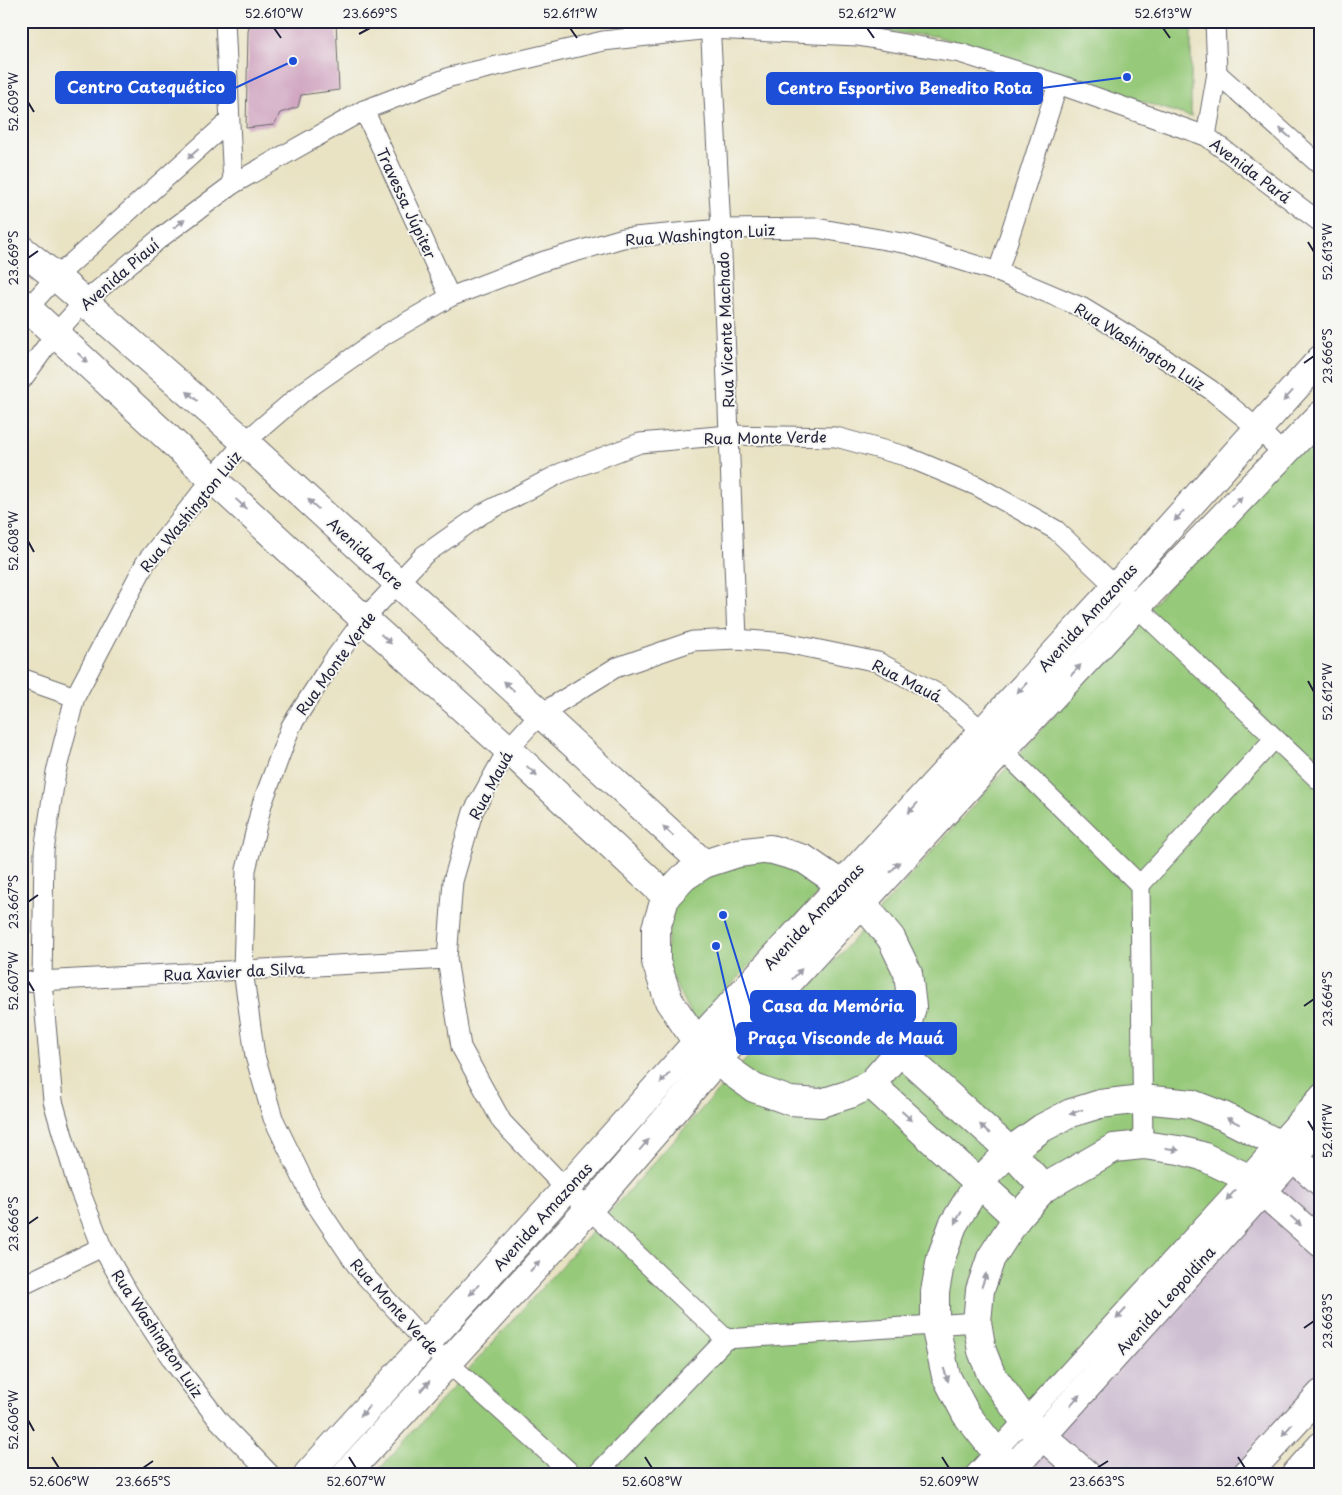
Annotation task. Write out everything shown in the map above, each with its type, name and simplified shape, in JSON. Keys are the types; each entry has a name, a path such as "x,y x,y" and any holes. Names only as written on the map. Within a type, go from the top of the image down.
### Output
{"street":[{"path":"226,21 233,184"},
{"path":"1206,136 1217,72 1215,21"},
{"name":"Avenida Pará","path":"710,25 857,36 960,53 1058,84 1206,136 1321,223"},
{"name":"Avenida Piauí","path":"21,381 56,334 84,302 159,239 233,184 364,110 450,77 603,41 710,25"},
{"name":"Rua Vicente Machado","path":"710,25 737,639"},
{"path":"1217,72 1321,166"},
{"path":"998,272 1058,84"},
{"name":"Travessa Júpiter","path":"364,110 450,296"},
{"path":"229,121 23,308 56,334 666,896"},
{"name":"Rua Washington Luiz","path":"270,1474 219,1421 173,1362 129,1294 102,1246 76,1181 53,1101 42,981 44,851 56,772 75,697 146,562 212,478 245,442 304,392 386,334 450,296 544,261 623,238 720,229 816,228 908,244 998,272 1083,308 1149,348 1211,390 1258,429 1284,454"},
{"name":"Avenida Acre","path":"21,249 56,277 245,442 704,864"},
{"name":"Avenida Amazonas","path":"308,1474 566,1190 697,1042 1115,588 1321,360"},
{"name":"Avenida Amazonas","path":"346,1474 589,1209 716,1061 1002,750 1136,607 1321,415"},
{"name":"Rua Monte Verde","path":"572,1474 426,1344 359,1269 313,1200 273,1118 255,1056 243,970 246,870 262,804 291,726 332,662 364,619 424,555 482,514 561,473 640,444 729,435 836,436 905,456 977,486 1056,530 1321,782"},
{"name":"Rua Mauá","path":"726,1340 589,1209 566,1190 502,1122 461,1047 447,960 453,881 473,812 508,749 540,714 615,668 693,642 737,639 786,642 878,662 940,695 983,731 1140,885"},
{"path":"21,678 75,697"},
{"path":"1144,1145 1140,885 1274,739"},
{"path":"770,849 804,858 842,885 862,904 891,938 908,973 912,1007 900,1051 871,1084 850,1094 821,1103 790,1101 754,1088 716,1061 697,1042 669,1001 656,962 656,928 666,896 684,877 704,864 738,853 770,849"},
{"name":"Rua Xavier da Silva","path":"21,982 447,960"},
{"path":"900,1051 1010,1151 1044,1188"},
{"path":"871,1084 1017,1218"},
{"path":"1285,1150 1321,1093"},
{"path":"975,1474 1009,1467 966,1414 946,1376 934,1325 935,1292 941,1258 953,1225 979,1182 1010,1151 1042,1128 1071,1113 1100,1104 1142,1099 1192,1104 1223,1116 1285,1150 1321,1182"},
{"name":"Avenida Leopoldina","path":"1009,1467 1033,1428 1285,1150 1321,1126"},
{"path":"1086,1474 1033,1428 991,1374 982,1351 977,1322 980,1290 991,1258 1017,1218 1044,1188 1114,1148 1144,1145 1179,1150 1202,1156 1254,1184 1321,1243"},
{"path":"21,1286 102,1246"},
{"path":"597,1474 726,1340 977,1322"},
{"path":"1247,1474 1321,1394"},
{"path":"1296,1474 1321,1446"}],"shaded area":[{"path":"1321,1129 1321,1374 1231,1474 1006,1474"}],"green space":[{"path":"728,21 1191,21 1191,117 936,36"},
{"path":"1321,422 1321,1129 1006,1474 375,1474 1286,456"},
{"path":"742,857 797,867 822,890 695,1023 664,962 674,900 707,869"}],"building":[{"path":"250,21 336,21 339,90 301,95 298,107 280,113 274,125 246,128 248,32"}],"place":[{"name":"Centro Catequético","path":"293,61"},
{"name":"Centro Esportivo Benedito Rota","path":"1127,77"},
{"name":"Casa da Memória","path":"723,915"},
{"name":"Praça Visconde de Mauá","path":"716,946"}]}
